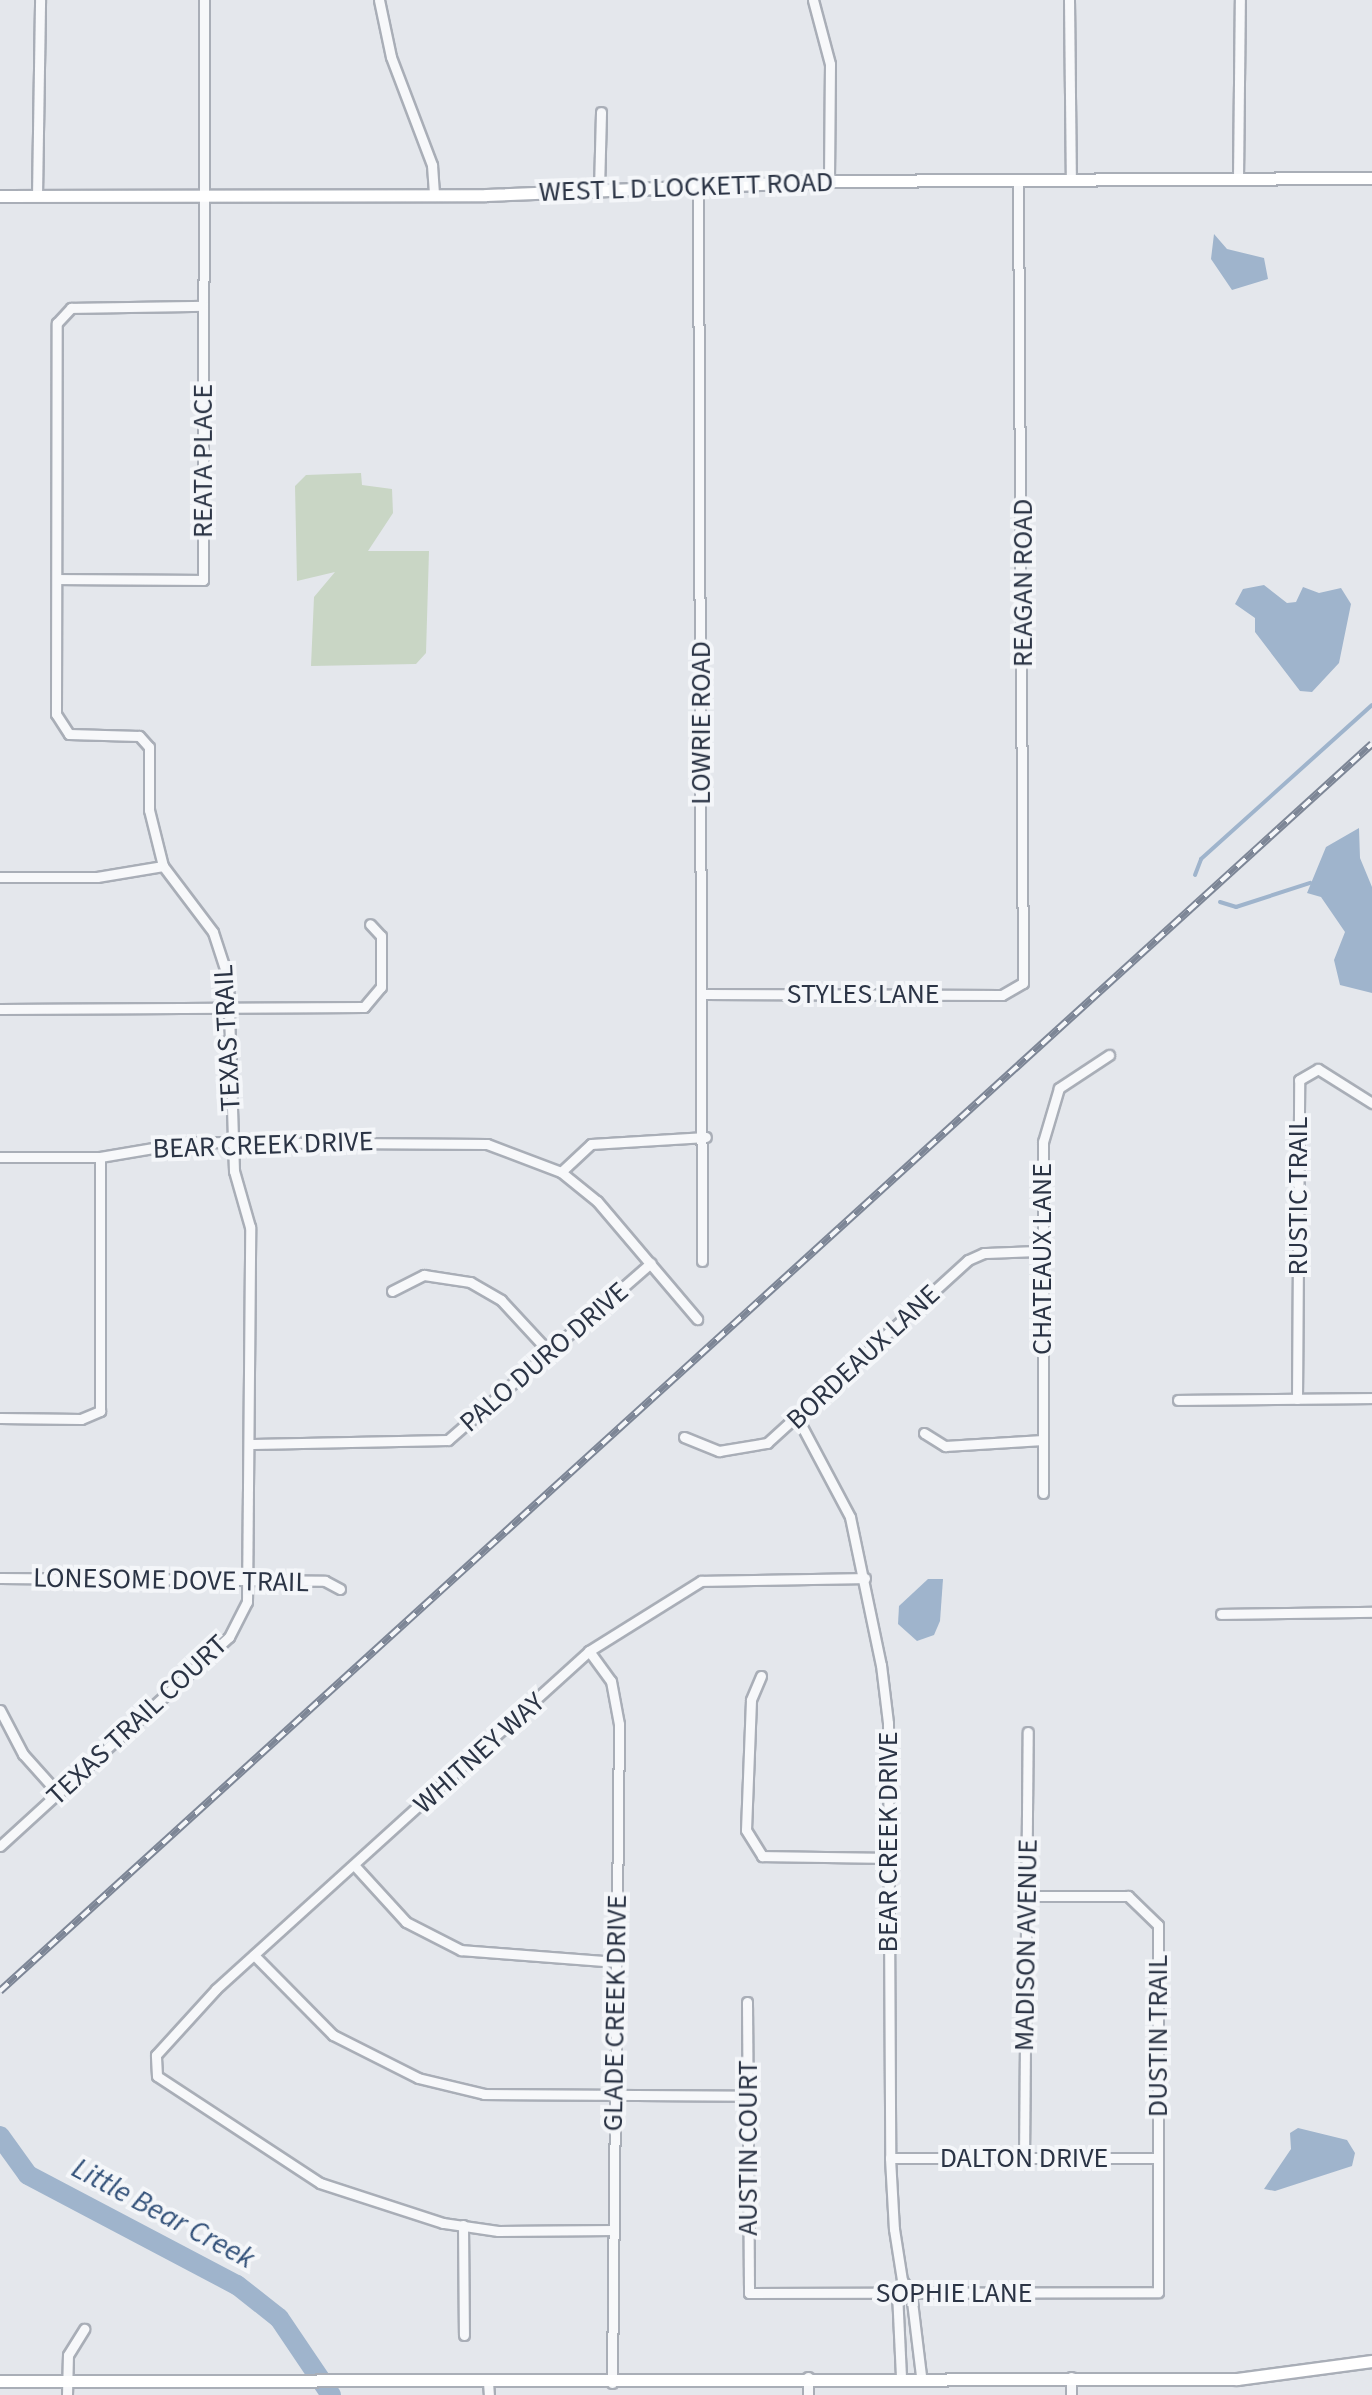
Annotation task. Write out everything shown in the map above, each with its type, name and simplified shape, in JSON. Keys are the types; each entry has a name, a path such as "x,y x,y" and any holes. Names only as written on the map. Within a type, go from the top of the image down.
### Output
{"main road":[{"name":"WEST L D LOCKETT ROAD","path":"0,196 434,195 829,181 1372,178"},
{"path":"0,2381 66,2388 208,2388 284,2381 489,2388 808,2377 1264,2378 1372,2361"}],"street":[{"path":"36,196 40,0"},
{"name":"REATA PLACE","path":"57,579 203,580 204,0"},
{"path":"379,0 391,57 432,164 434,195"},
{"path":"813,0 830,64 829,181"},
{"path":"1070,0 1071,181"},
{"path":"1238,179 1240,0"},
{"path":"599,189 600,112"},
{"name":"REAGAN ROAD","path":"1018,180 1020,986"},
{"name":"LOWRIE ROAD","path":"698,184 706,1137 702,1261"},
{"name":"TEXAS TRAIL","path":"203,306 72,308 57,323 56,714 69,734 139,736 149,747 149,810 163,866 218,942 230,1008 234,1171 250,1227 252,1444 246,1580"},
{"path":"0,876 97,876 163,866"},
{"path":"0,1010 364,1007 381,987 380,936 370,924"},
{"name":"STYLES LANE","path":"703,994 1002,995 1020,986"},
{"name":"CHATEAUX LANE","path":"1044,1493 1039,1251 1048,1113 1060,1088 1109,1055"},
{"name":"RUSTIC TRAIL","path":"1296,1399 1300,1080 1318,1069 1372,1103"},
{"path":"562,1172 591,1144 706,1137"},
{"name":"BEAR CREEK DRIVE","path":"0,1157 100,1157 168,1144 464,1141 562,1172 604,1208 696,1318"},
{"path":"0,1418 95,1415 102,1402 100,1157"},
{"name":"BORDEAUX LANE","path":"684,1437 719,1451 767,1443 798,1419 968,1260 984,1253 1039,1251"},
{"name":"PALO DURO DRIVE","path":"252,1444 448,1440 651,1263"},
{"path":"392,1291 424,1275 470,1282 500,1300 550,1353"},
{"path":"1178,1400 1372,1398"},
{"name":"BEAR CREEK DRIVE","path":"798,1419 850,1517 865,1578 888,1724 890,2158 902,2280 897,2293 901,2376"},
{"path":"924,1433 945,1446 1043,1440"},
{"name":"LONESOME DOVE TRAIL","path":"0,1578 325,1581 340,1589"},
{"name":"WHITNEY WAY","path":"462,2226 320,2184 157,2076 155,2058 254,1955 588,1652 702,1581 865,1578"},
{"name":"TEXAS TRAIL COURT","path":"0,1846 229,1637 247,1602 246,1580"},
{"path":"1221,1614 1372,1612"},
{"name":"GLADE CREEK DRIVE","path":"588,1652 611,1681 619,1724 612,2383"},
{"path":"762,1676 750,1700 746,1830 762,1856 888,1858"},
{"path":"0,1710 22,1754 58,1793"},
{"name":"MADISON AVENUE","path":"1024,2158 1028,1732"},
{"path":"354,1864 406,1922 461,1950 616,1962"},
{"name":"DUSTIN TRAIL","path":"1027,1896 1128,1896 1158,1925 1158,2292"},
{"path":"254,1955 333,2035 418,2078 484,2094 748,2096"},
{"name":"AUSTIN COURT","path":"747,2002 749,2293"},
{"name":"DALTON DRIVE","path":"890,2158 1158,2158"},
{"path":"464,2334 462,2226 613,2230"},
{"name":"BEAR CREEK DRIVE","path":"902,2280 911,2293 920,2376"},
{"name":"SOPHIE LANE","path":"749,2293 1158,2292"},
{"path":"66,2388 68,2354 84,2329"},
{"path":"808,2377 808,2395"},
{"path":"1072,2378 1072,2395"}],"green space":[{"path":"361,473 362,485 392,489 393,513 368,551 429,551 426,653 416,664 311,666 314,597 335,572 297,581 295,486 306,475"}],"water":[{"path":"1214,234 1227,249 1264,258 1268,279 1232,290 1211,259"},
{"path":"1264,585 1287,603 1296,602 1303,587 1319,593 1341,588 1351,604 1339,663 1312,692 1300,691 1255,632 1255,618 1235,604 1243,589"},
{"path":"1359,828 1360,858 1372,887 1372,993 1340,985 1334,960 1345,932 1321,897 1307,893 1326,847"},
{"path":"928,1579 943,1579 940,1621 934,1635 917,1641 898,1624 899,1606"},
{"path":"1298,2128 1347,2140 1355,2153 1352,2166 1275,2191 1264,2189 1291,2149 1290,2133"}],"waterway":[{"path":"1195,875 1201,859 1372,705"},
{"path":"1220,902 1236,907 1310,883"},
{"name":"Little Bear Creek","path":"0,2136 28,2175 237,2285 279,2318 331,2395"}],"railway":[{"path":"0,1991 1372,744"}]}
